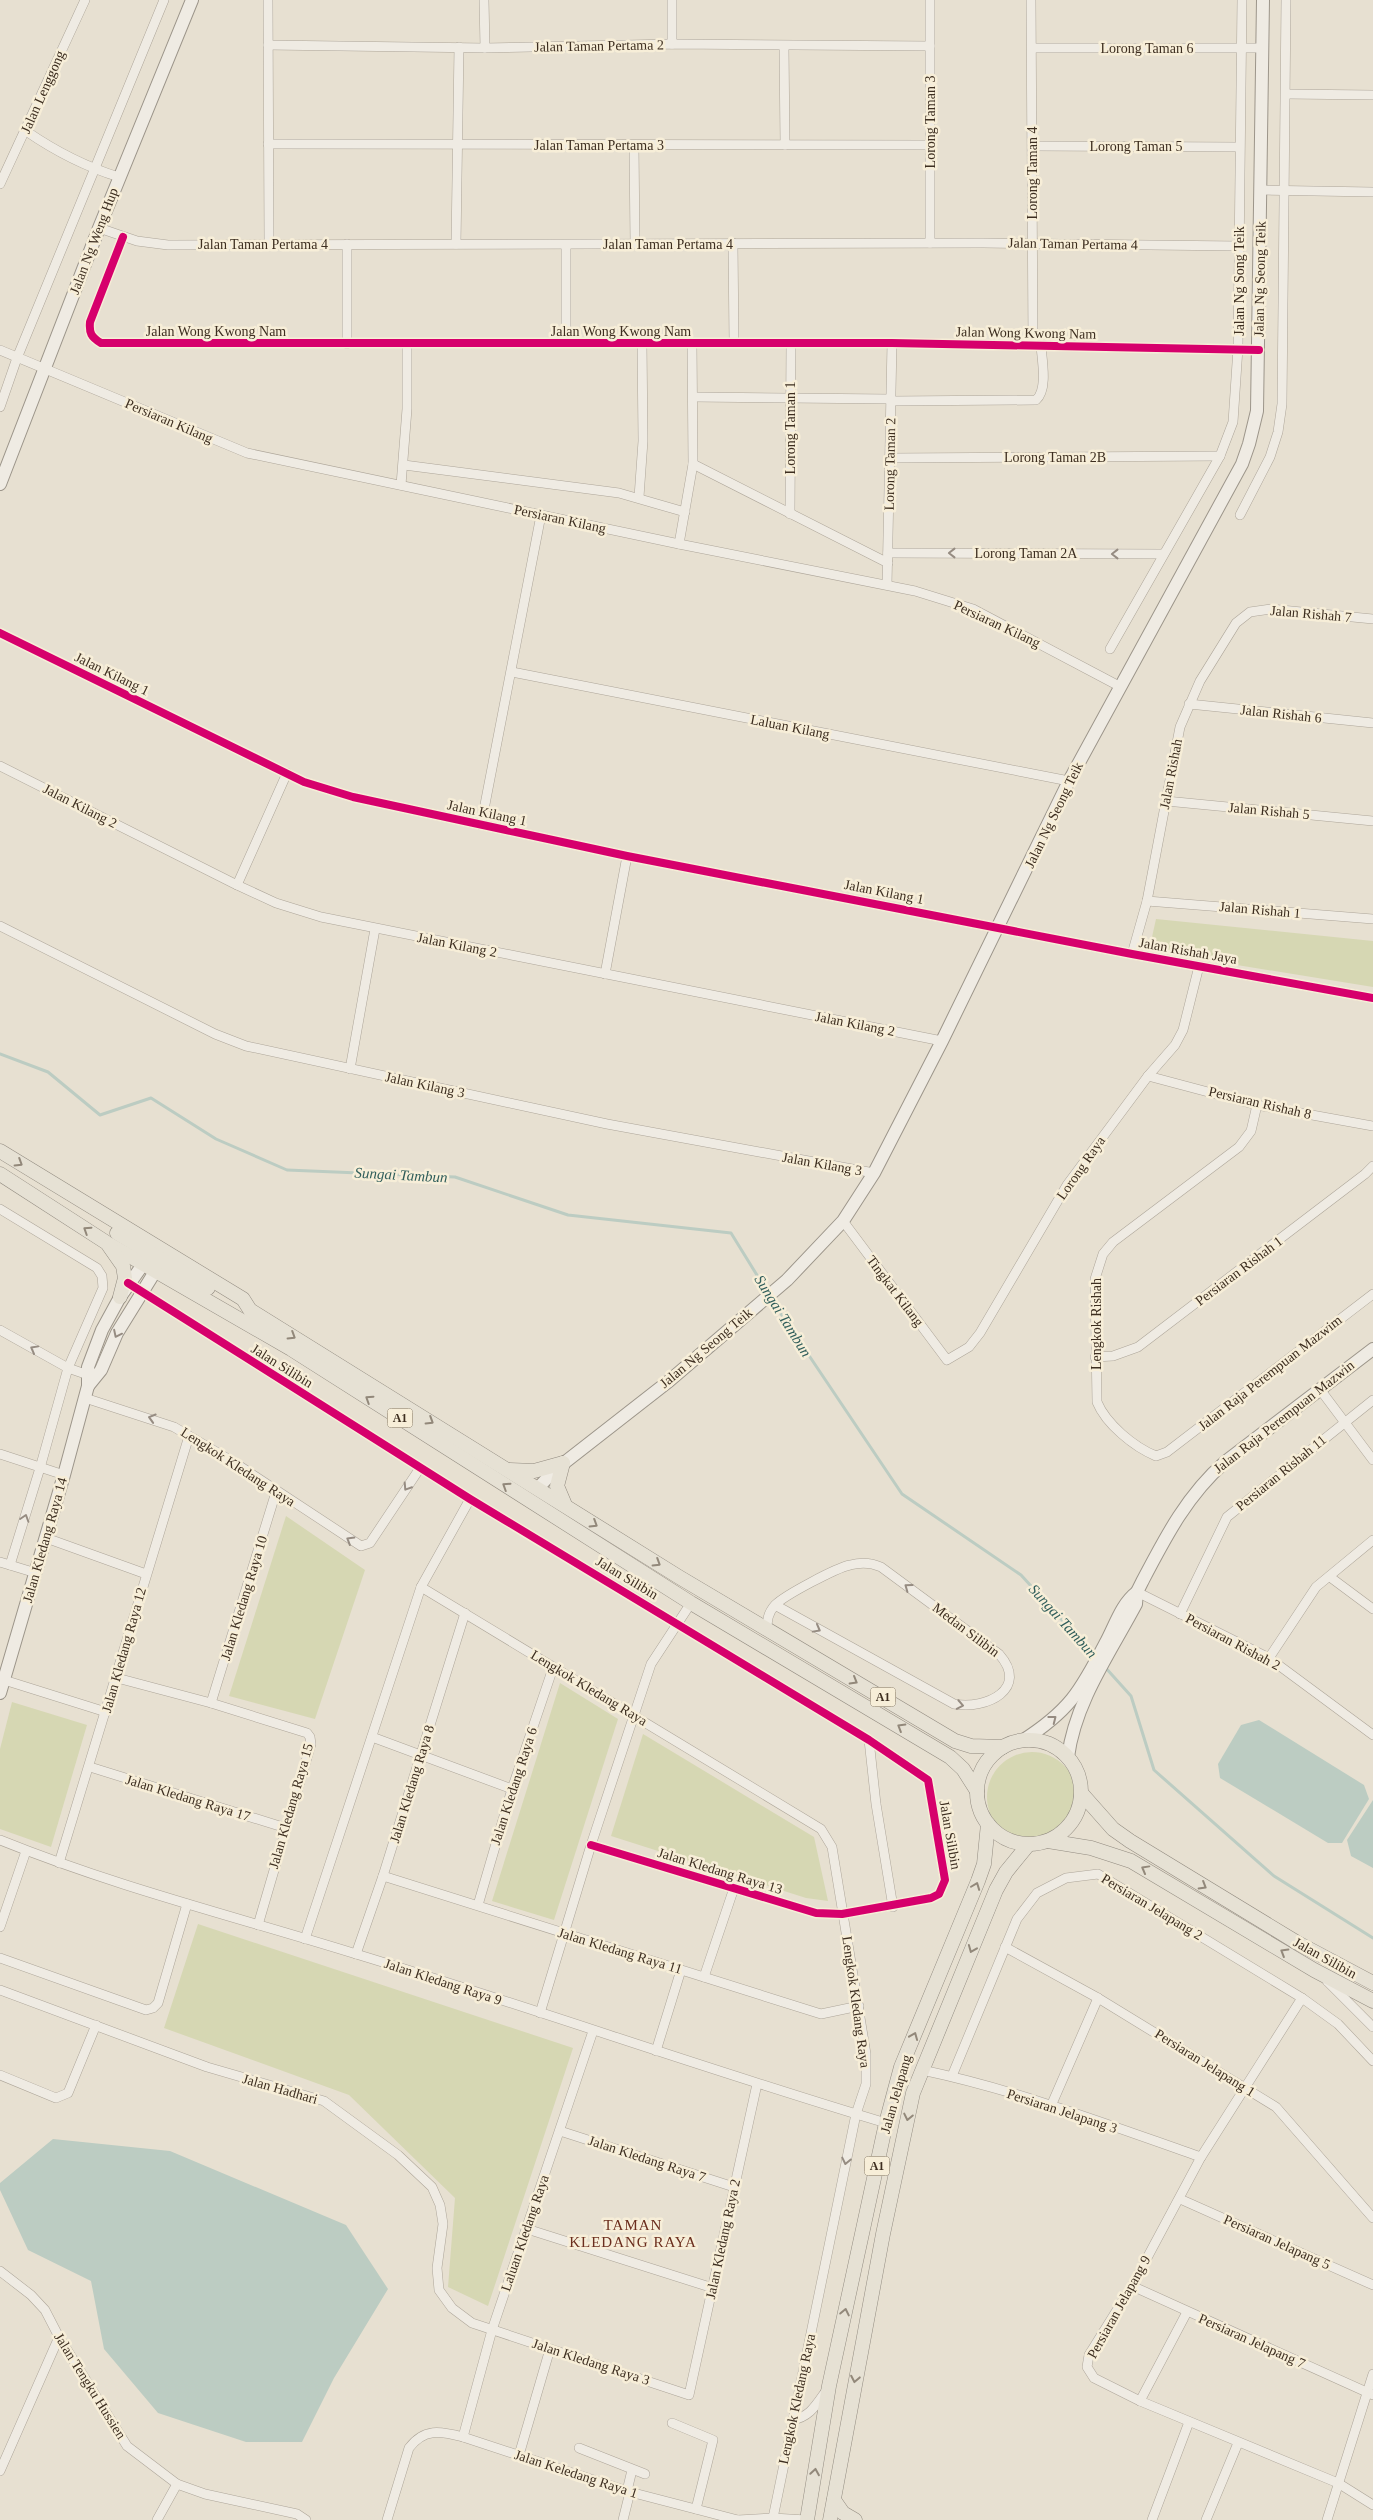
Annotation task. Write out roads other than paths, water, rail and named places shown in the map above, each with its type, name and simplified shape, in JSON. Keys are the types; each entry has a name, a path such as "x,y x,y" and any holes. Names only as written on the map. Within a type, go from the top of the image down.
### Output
{"main road":[{"name":"Jalan Ng Weng Hup","path":"0,484 119,177 192,0"},
{"name":"Jalan Ng Seong Teik","path":"538,1488 563,1463 669,1381 787,1280 844,1221 874,1173 942,1041 1119,686 1242,464 1257,411 1262,190 1263,0"},
{"name":"Jalan Silibin","path":"0,1151 243,1300 250,1310 758,1625 956,1741 971,1746 1003,1747"},
{"name":"Jalan Silibin","path":"0,1174 106,1243 152,1264 291,1349 691,1603 950,1758 963,1770 977,1791"},
{"path":"38,1174 73,1206 152,1264 241,1308 250,1310"},
{"path":"106,1243 124,1266 126,1278 120,1297"},
{"name":"Jalan Kledang Raya 14","path":"0,1694 64,1475 102,1330 128,1283 152,1264"},
{"name":"Jalan Kledang Raya 14","path":"89,1384 117,1333 143,1293 152,1264"},
{"name":"Jalan Raja Perempuan Mazwin","path":"1068,1757 1072,1730 1083,1694 1109,1646 1136,1604 1137,1592 1173,1523 1205,1480 1319,1388 1373,1349"},
{"path":"506,1469 534,1471 563,1463"},
{"path":"563,1463 557,1489 566,1507"},
{"path":"538,1488 536,1499 547,1513"},
{"path":"679,1577 692,1592 691,1603 698,1600 708,1601 738,1619 758,1625 775,1653"},
{"name":"Jalan Raja Perempuan Mazwin","path":"1022,1741 1060,1714 1083,1694"},
{"name":"A1","path":"1068,1757 1051,1744 1034,1740 1022,1741 1003,1747 984,1766 979,1778 977,1791 981,1813 988,1824 1006,1839 1028,1844 1048,1841 1062,1833 1073,1821 1080,1806 1082,1794"},
{"path":"1068,1757 1077,1771 1082,1794"},
{"name":"Jalan Silibin","path":"1082,1794 1113,1828 1130,1841 1296,1942 1373,1983"},
{"name":"Jalan Jelapang","path":"807,2520 829,2386 886,2123 902,2067 978,1882 984,1864 988,1824"},
{"name":"Jalan Silibin","path":"1048,1841 1092,1848 1130,1861 1314,1970 1373,2001"},
{"name":"Jalan Jelapang","path":"830,2520 883,2234 913,2093 996,1890 1006,1872 1028,1844"},
{"path":"834,2500 843,2513 856,2520"}],"street":[{"name":"Jalan Lenggong","path":"0,184 26,132 85,0"},
{"path":"0,407 17,358 96,170 130,78 164,0"},
{"path":"268,0 269,244"},
{"path":"484,0 485,48"},
{"path":"672,0 672,44"},
{"name":"Lorong Taman 3","path":"930,0 930,243"},
{"name":"Lorong Taman 4","path":"891,400 1036,400 1040,397 1042,388 1037,346 1032,243 1031,0"},
{"name":"Jalan Ng Song Teik","path":"1110,649 1220,456 1233,422 1238,348 1242,0"},
{"name":"Jalan Ng Seong Teik","path":"1240,515 1270,457 1282,404 1286,0"},
{"name":"Jalan Taman Pertama 2","path":"268,45 485,48 672,44 930,46"},
{"path":"784,46 786,145"},
{"path":"456,244 459,47"},
{"name":"Lorong Taman 6","path":"1032,48 1262,48"},
{"path":"1286,94 1373,94"},
{"path":"26,132 50,147 96,170 119,177"},
{"name":"Jalan Taman Pertama 3","path":"268,144 929,145"},
{"path":"634,145 636,244"},
{"name":"Lorong Taman 5","path":"1033,146 1240,147"},
{"path":"1262,190 1373,192"},
{"name":"Jalan Taman Pertama 4","path":"99,228 143,242 168,244 1032,243 1239,246"},
{"name":"Jalan Wong Kwong Nam","path":"123,237 90,322 89,331 93,338 101,343 892,343 1238,348 1259,350"},
{"path":"347,244 347,344"},
{"path":"566,244 566,342"},
{"path":"733,244 734,343"},
{"path":"639,497 643,440 642,343"},
{"path":"678,544 693,464 692,343"},
{"name":"Lorong Taman 1","path":"790,514 791,343"},
{"name":"Lorong Taman 2","path":"887,585 892,343"},
{"path":"401,485 404,465 407,344"},
{"name":"Persiaran Kilang","path":"0,350 247,453 678,544 915,590 973,609 1119,686"},
{"path":"693,397 891,400"},
{"name":"Lorong Taman 2B","path":"890,458 1220,456"},
{"path":"693,464 888,563"},
{"path":"404,465 591,488 639,497 685,512"},
{"path":"481,825 541,515"},
{"name":"Lorong Taman 2A","path":"888,553 1163,554"},
{"name":"Jalan Rishah 7","path":"1250,612 1271,609 1373,619"},
{"path":"1373,609 1373,619"},
{"name":"Jalan Rishah","path":"1132,954 1147,901 1180,727 1200,681 1236,623 1250,612"},
{"name":"Jalan Kilang 1","path":"0,633 287,773 328,790 627,856 998,927"},
{"name":"Laluan Kilang","path":"512,672 1070,781"},
{"name":"Jalan Rishah 6","path":"1189,704 1373,723"},
{"name":"Jalan Kilang 2","path":"0,766 237,885 276,903 321,917 942,1041"},
{"path":"237,885 287,773"},
{"name":"Jalan Rishah 5","path":"1166,801 1373,821"},
{"path":"605,974 627,856"},
{"name":"Jalan Rishah 1","path":"1147,901 1373,919"},
{"name":"Jalan Kilang 3","path":"0,926 215,1034 276,1054 607,1124 874,1173"},
{"name":"Jalan Rishah Jaya","path":"998,927 1132,954 1373,998"},
{"path":"350,1069 375,929"},
{"name":"Lorong Raya","path":"947,1360 969,1347 980,1333 1067,1185 1148,1076 1175,1045 1183,1030 1199,966"},
{"name":"Persiaran Rishah 8","path":"1148,1076 1257,1105 1373,1126"},
{"name":"Lengkok Rishah","path":"1167,1452 1156,1456 1146,1452 1102,1412 1097,1402 1095,1279 1103,1254 1113,1242 1239,1147 1251,1131 1257,1105"},
{"name":"Persiaran Rishah 1","path":"1095,1357 1113,1356 1138,1347 1373,1166"},
{"path":"0,1209 97,1268 102,1276 103,1288 68,1368 10,1565"},
{"name":"Tingkat Kilang","path":"844,1221 947,1360"},
{"name":"Jalan Silibin","path":"128,1283 420,1468 677,1622 869,1740 928,1780 945,1871 943,1889 939,1894 931,1898 893,1907 842,1914"},
{"name":"Jalan Raja Perempuan Mazwim","path":"1167,1452 1373,1294"},
{"name":"Lengkok Kledang Raya","path":"0,1330 68,1368 89,1384 189,1436 235,1463 276,1492 361,1546 370,1543 420,1468"},
{"path":"1319,1388 1373,1460"},
{"name":"Persiaran Rishah 11","path":"1180,1614 1227,1517 1373,1400"},
{"name":"Jalan Kledang Raya 12","path":"59,1863 90,1767 146,1574 189,1436"},
{"path":"0,1454 64,1475"},
{"name":"Jalan Kledang Raya 10","path":"211,1703 276,1492"},
{"path":"305,1939 421,1587 470,1499"},
{"path":"46,1538 146,1574"},
{"path":"1269,1658 1308,1597 1373,1540"},
{"path":"0,1562 36,1573"},
{"name":"Medan Silibin","path":"768,1615 775,1605 788,1595 848,1565 871,1563 881,1567 999,1654 1008,1663 1010,1673 1008,1685 999,1696 985,1704 969,1707 954,1704 775,1605"},
{"path":"1330,1576 1373,1609"},
{"name":"Lengkok Kledang Raya","path":"421,1587 821,1829 832,1847 859,2006 866,2084 856,2114 773,2518"},
{"name":"Persiaran Rishah 2","path":"1137,1592 1269,1658 1373,1735"},
{"path":"540,2013 591,1845 651,1664 691,1603"},
{"name":"Jalan Kledang Raya 8","path":"356,1954 383,1876 465,1613"},
{"path":"758,1625 768,1615"},
{"path":"758,1625 768,1615"},
{"name":"Jalan Kledang Raya 6","path":"478,1905 512,1789 553,1668"},
{"name":"Jalan Kledang Raya 15","path":"117,1678 211,1703 307,1733 310,1737 311,1744 258,1925"},
{"path":"4,1680 106,1712"},
{"path":"372,1737 512,1789"},
{"path":"869,1740 876,1804 893,1907"},
{"name":"Jalan Kledang Raya 17","path":"90,1767 286,1828"},
{"name":"Jalan Kledang Raya 9","path":"0,1840 59,1863 187,1904 356,1954 757,2084 886,2123"},
{"name":"Jalan Kledang Raya 13","path":"591,1845 816,1913 842,1914"},
{"path":"0,1927 26,1851"},
{"name":"Persiaran Jelapang 2","path":"952,2076 1017,1919 1037,1893 1066,1878 1098,1874 1302,1998 1338,2024 1373,2061"},
{"name":"Jalan Kledang Raya 11","path":"383,1876 478,1905 564,1935 821,2014 859,2006"},
{"path":"704,1977 734,1888"},
{"path":"0,1958 146,2010 153,2008 158,2003 187,1904"},
{"name":"Persiaran Jelapang 1","path":"1005,1947 1098,1998 1276,2106 1373,2218"},
{"path":"656,2051 681,1970"},
{"name":"Jalan Silibin","path":"1314,1970 1373,2027"},
{"name":"Jalan Hadhari","path":"0,1990 207,2067 324,2101 398,2155 432,2187 440,2205 443,2224 437,2268 439,2290 459,2313 472,2323 492,2330"},
{"path":"1051,2106 1098,1998"},
{"name":"Persiaran Jelapang 9","path":"1302,1998 1201,2157 1132,2286 1089,2355 1087,2368 1094,2378 1140,2401 1338,2483 1373,2505"},
{"path":"0,2075 56,2098 68,2093 96,2025"},
{"name":"Laluan Kledang Raya","path":"463,2437 492,2330 593,2031"},
{"name":"Persiaran Jelapang 3","path":"922,2070 952,2076 1051,2106 1201,2157"},
{"name":"Jalan Kledang Raya 2","path":"689,2395 757,2084"},
{"name":"Jalan Kledang Raya 7","path":"560,2131 734,2187"},
{"name":"Persiaran Jelapang 5","path":"1180,2199 1373,2285"},
{"path":"526,2229 713,2288"},
{"name":"Jalan Tengku Hussien","path":"0,2271 32,2295 45,2310 59,2337 127,2446 177,2484 205,2494 296,2514 306,2520"},
{"name":"Persiaran Jelapang 7","path":"1132,2286 1370,2393"},
{"path":"1140,2401 1187,2312"},
{"name":"Jalan Kledang Raya 3","path":"492,2330 689,2395"},
{"path":"0,2471 59,2337"},
{"path":"519,2455 550,2349"},
{"path":"1327,2520 1370,2393 1373,2374"},
{"path":"792,2420 803,2418 810,2414 829,2386"},
{"path":"1152,2520 1189,2422"},
{"path":"672,2423 713,2440 696,2510"},
{"name":"Jalan Keledang Raya 1","path":"387,2520 409,2448 416,2438 435,2432 463,2437 628,2491 738,2520 773,2518 807,2520"},
{"path":"1206,2520 1238,2443"},
{"path":"579,2448 645,2474"},
{"path":"623,2520 632,2470"},
{"path":"157,2520 177,2484"}],"waterway":[{"name":"Sungai Tambun","path":"0,1054 48,1072 100,1115 151,1098 216,1139 287,1170 455,1177 568,1215 731,1233 768,1293"},
{"name":"Sungai Tambun","path":"771,1299 902,1494 1021,1575 1095,1656"},
{"name":"Sungai Tambun","path":"1104,1666 1131,1696 1154,1770 1274,1876 1373,1938"}],"district":[{"name":"TAMAN KLEDANG RAYA","path":"633,2234"}]}
